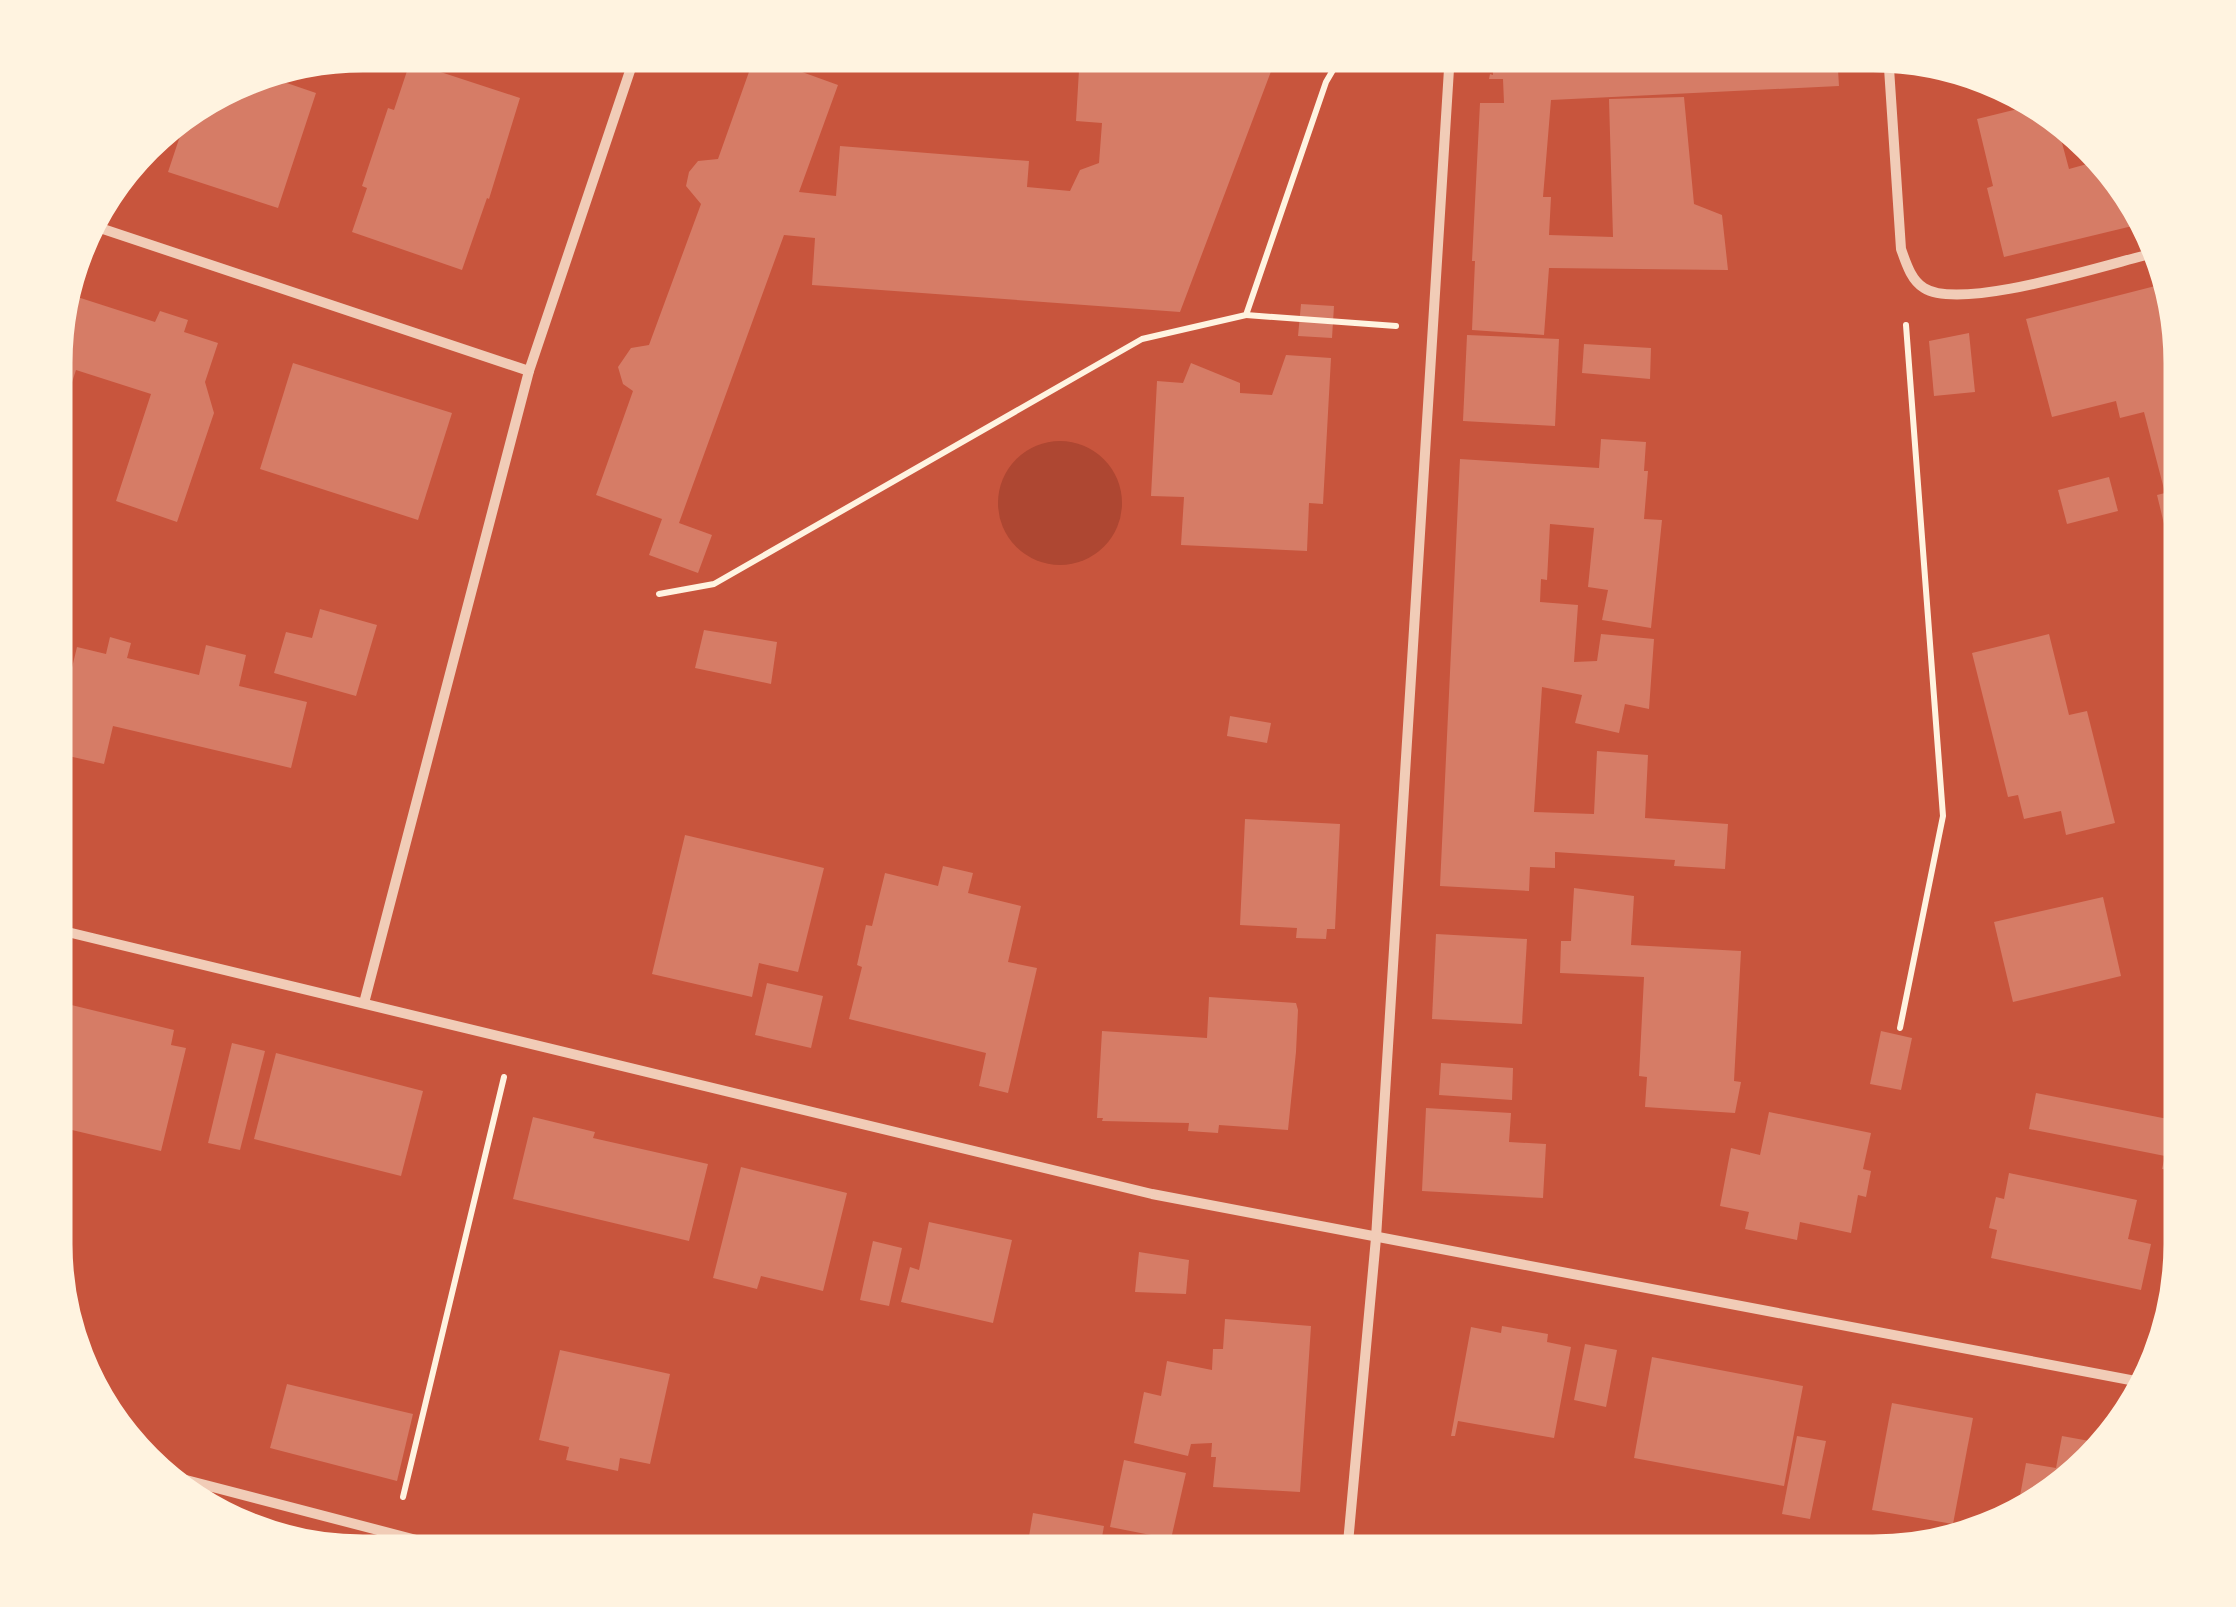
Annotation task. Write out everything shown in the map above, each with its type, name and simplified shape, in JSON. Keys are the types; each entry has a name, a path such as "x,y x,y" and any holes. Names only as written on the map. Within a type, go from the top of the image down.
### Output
{"street":[{"path":"364,1003 529,371 630,71"},
{"path":"1350,1537 1376,1238 1449,71"},
{"path":"1889,71 1901,249 1910,273 1921,287 1939,295 1976,296 2145,255"},
{"path":"103,229 529,371"},
{"path":"71,934 1133,1190 2131,1381"},
{"path":"193,1482 408,1536"}],"path":[{"path":"1246,315 1332,71"},
{"path":"1900,1028 1943,816 1901,249"},
{"path":"659,594 714,584 1142,340 1246,315 1366,324"},
{"path":"394,1532 513,1038"}],"shaded area":[{"path":"1060,441 1084,446 1104,459 1117,479 1122,503 1117,527 1104,547 1084,560 1060,565 1036,560 1016,547 1003,527 998,503 1003,479 1016,459 1036,446"}],"building":[{"path":"407,71 438,71 520,98 462,270 352,232 367,188 362,186 388,108 394,110"},
{"path":"749,71 799,71 838,85 799,192 836,196 840,146 1029,161 1027,187 1070,191 1080,170 1099,163 1102,123 1076,121 1079,71 1271,71 1180,312 812,285 815,238 784,235 679,523 712,535 698,573 649,555 662,519 596,495 633,391 623,384 618,367 631,348 649,345 701,204 686,186 689,172 698,161 718,159"},
{"path":"1493,71 1838,71 1839,86 1551,100 1543,197 1551,197 1549,235 1613,237 1609,99 1684,97 1694,204 1722,215 1728,270 1549,268 1544,335 1472,330 1480,103 1504,103 1503,79 1489,79"},
{"path":"284,82 316,93 278,208 168,172 180,135 234,100"},
{"path":"2019,109 2051,131 2061,140 2069,169 2087,164 2117,200 2132,226 2004,257 1987,188 1993,186 1977,119"},
{"path":"2156,286 2165,344 2165,493 2144,412 2120,418 2116,401 2052,417 2026,319"},
{"path":"78,297 155,322 160,311 188,320 184,332 218,343 205,382 214,413 177,522 116,501 151,394 76,370 70,388"},
{"path":"1301,304 1334,306 1332,338 1298,336"},
{"path":"1969,333 1975,392 1934,396 1929,341"},
{"path":"1467,335 1559,339 1555,426 1463,421"},
{"path":"1584,344 1651,348 1650,379 1582,373"},
{"path":"1286,355 1331,358 1323,504 1309,503 1307,551 1181,545 1184,497 1151,496 1157,381 1183,383 1191,363 1240,383 1240,393 1272,395"},
{"path":"293,363 452,413 418,520 260,469"},
{"path":"1601,439 1646,442 1644,519 1662,520 1651,628 1602,620 1608,590 1588,587 1594,528 1550,524 1547,580 1541,579 1540,602 1578,605 1574,662 1597,661 1601,634 1654,639 1649,709 1625,704 1619,733 1575,723 1582,695 1542,687 1534,812 1594,814 1597,751 1648,755 1645,818 1728,824 1725,869 1674,866 1675,860 1555,852 1555,868 1530,867 1529,891 1440,886 1460,459 1599,468"},
{"path":"2109,477 2118,511 2067,524 2058,490"},
{"path":"2165,493 2165,528 2157,495"},
{"path":"320,609 377,625 356,696 274,673 286,632 312,638"},
{"path":"704,630 777,642 771,684 695,668"},
{"path":"2049,634 2069,715 2087,711 2115,823 2066,835 2061,811 2024,819 2018,795 2008,797 1972,653"},
{"path":"110,637 131,643 127,658 199,675 206,645 246,655 239,686 307,702 291,768 113,726 104,764 70,756 70,675 77,647 106,654"},
{"path":"1230,716 1271,723 1267,743 1227,736"},
{"path":"1245,819 1340,824 1335,929 1327,929 1326,939 1296,938 1297,928 1240,925"},
{"path":"685,835 824,868 798,972 759,963 752,997 652,974"},
{"path":"943,866 973,873 968,893 1021,906 1008,962 1037,968 1008,1093 979,1086 986,1053 849,1019 862,967 857,965 866,925 872,926 885,873 938,886"},
{"path":"1574,888 1634,896 1631,945 1741,951 1734,1081 1741,1082 1735,1113 1645,1107 1647,1077 1639,1076 1644,977 1560,973 1561,941 1571,941"},
{"path":"2103,897 2121,976 2013,1002 1994,922"},
{"path":"1436,934 1527,939 1522,1024 1432,1019"},
{"path":"767,983 823,996 811,1048 755,1035"},
{"path":"1209,997 1296,1003 1296,1052 1288,1130 1219,1125 1218,1133 1188,1131 1189,1123 1097,1118 1102,1031 1207,1038"},
{"path":"71,1005 174,1030 171,1045 186,1048 161,1151 71,1130"},
{"path":"1881,1031 1912,1038 1901,1090 1870,1084"},
{"path":"232,1043 265,1051 240,1150 208,1143"},
{"path":"276,1053 423,1091 401,1176 254,1139"},
{"path":"1441,1063 1513,1068 1512,1100 1439,1095"},
{"path":"2036,1093 2165,1118 2165,1156 2029,1129"},
{"path":"1426,1108 1511,1113 1509,1142 1546,1144 1543,1198 1422,1191"},
{"path":"1769,1112 1871,1133 1863,1169 1871,1171 1866,1197 1858,1195 1851,1233 1800,1222 1797,1240 1745,1229 1749,1212 1720,1206 1731,1148 1760,1155"},
{"path":"533,1117 595,1132 593,1138 708,1164 689,1241 513,1199"},
{"path":"741,1167 847,1193 823,1291 761,1276 757,1289 713,1278"},
{"path":"2009,1173 2137,1200 2128,1239 2151,1244 2141,1290 1991,1258 1997,1230 1989,1228 1996,1197 2004,1199"},
{"path":"929,1222 1012,1240 993,1323 901,1302 910,1267 919,1270"},
{"path":"873,1241 902,1248 889,1306 860,1300"},
{"path":"1139,1252 1189,1260 1186,1294 1135,1292"},
{"path":"1225,1319 1311,1326 1300,1492 1213,1487 1216,1457 1211,1457 1212,1443 1191,1444 1188,1456 1134,1443 1144,1392 1161,1396 1167,1361 1212,1370 1213,1349 1223,1349"},
{"path":"1502,1326 1548,1334 1547,1342 1571,1347 1554,1438 1458,1421 1455,1436 1451,1436 1471,1327 1501,1333"},
{"path":"1585,1344 1617,1350 1606,1407 1574,1400"},
{"path":"560,1350 670,1374 650,1464 620,1458 618,1471 566,1460 569,1447 539,1440"},
{"path":"1652,1357 1803,1386 1784,1486 1634,1458"},
{"path":"287,1384 413,1414 397,1481 270,1448"},
{"path":"1892,1403 1973,1418 1953,1524 1872,1510"},
{"path":"1797,1436 1826,1441 1810,1519 1782,1514"},
{"path":"2062,1436 2089,1441 2066,1464 2020,1497 2026,1463 2056,1468"},
{"path":"1124,1460 1186,1473 1172,1537 1110,1527"},
{"path":"1033,1513 1104,1526 1102,1536 1029,1536"}]}
